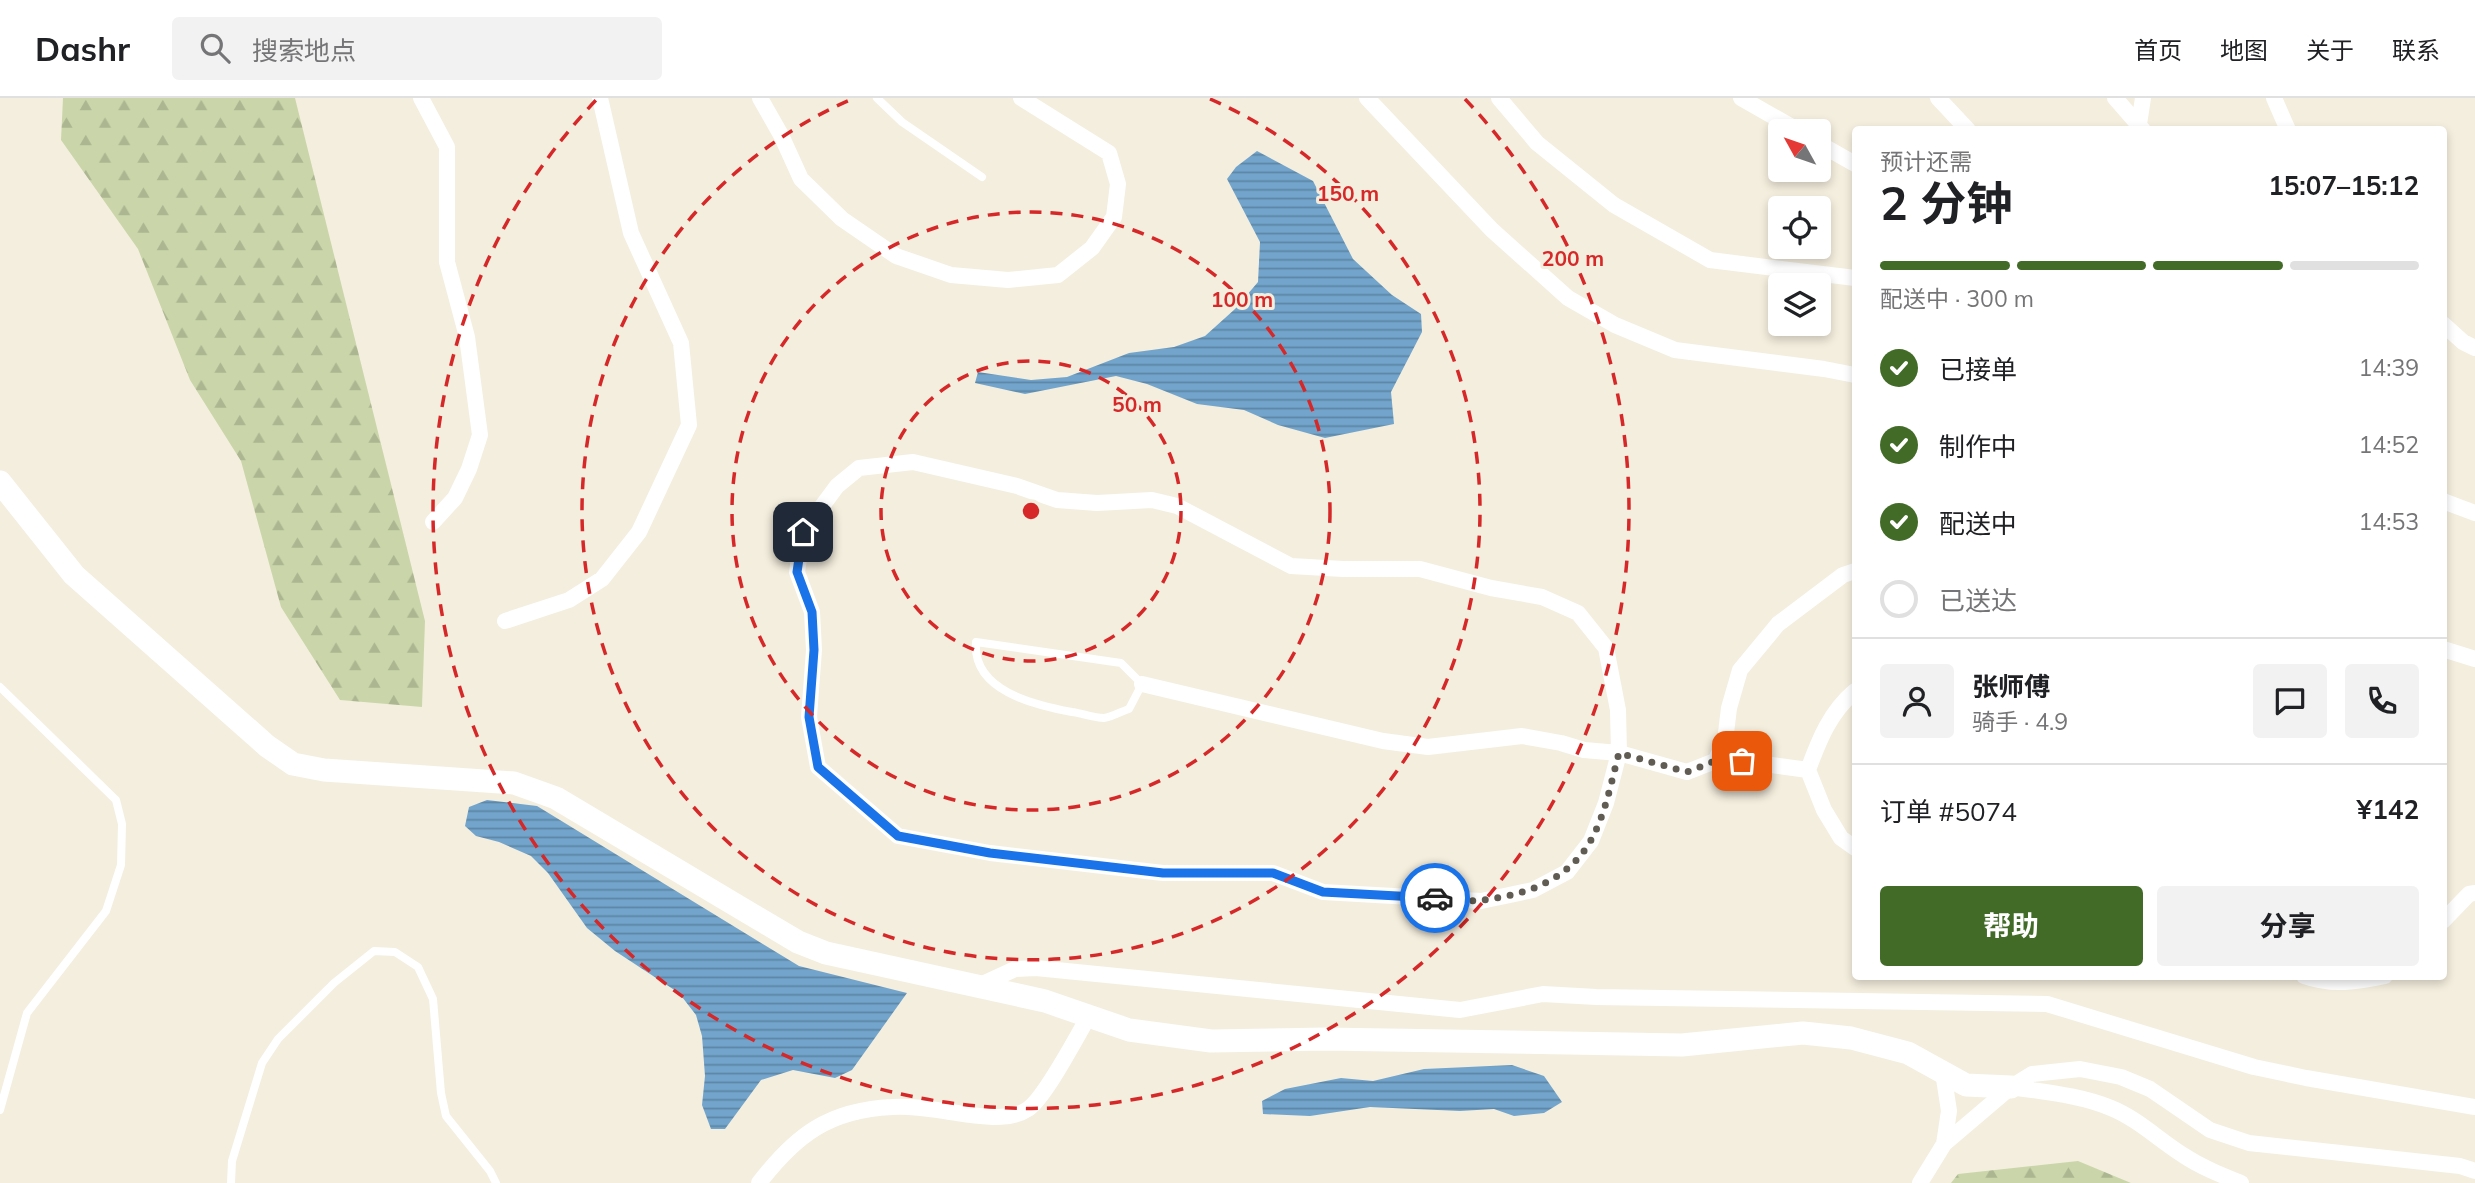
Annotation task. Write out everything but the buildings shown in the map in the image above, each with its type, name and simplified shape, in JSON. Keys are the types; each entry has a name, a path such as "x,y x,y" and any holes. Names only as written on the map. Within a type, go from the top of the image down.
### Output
{"street":[{"path":"421,98 447,147 447,262 467,337 480,435 469,469 455,498 433,522"},
{"path":"505,621 569,600 602,579 639,533 689,425 681,343 631,233 600,98"},
{"path":"760,98 801,179 842,219 896,256 951,275 1008,280 1058,275 1092,248 1114,217 1118,184 1109,153 1021,98"},
{"path":"1367,98 1492,230 1568,298 1603,318 1675,350 1852,374"},
{"path":"1499,98 1537,142 1614,205 1710,260 1852,278"},
{"path":"1741,98 1777,119"},
{"path":"1938,98 1964,126"},
{"path":"2115,98 2140,126"},
{"path":"2141,126 2143,98"},
{"path":"2274,98 2286,126"},
{"path":"1831,150 1852,162"},
{"path":"2447,328 2462,342 2475,348"},
{"path":"913,462 1017,486 1057,500 1097,503 1152,500 1177,506 1291,566 1420,569 1491,588 1542,597 1578,613 1606,648 1618,710 1619,753 1606,803 1591,841 1567,872 1532,890 1481,901 1323,892 1273,873 1163,873 990,853 898,836 818,767 809,717 814,650 812,612 797,572 803,532 837,486 859,468 913,462"},
{"path":"0,482 74,575 267,746 293,764 324,770 514,782 556,798 798,942 826,953 1045,1001 1129,1030 1211,1041 1326,1039 1682,1045 1803,1033 1851,1038 1908,1054 1966,1085 2011,1087 2066,1096 2110,1108 2142,1125 2182,1154 2215,1173 2241,1183"},
{"path":"2447,502 2475,513"},
{"path":"1715,761 1725,741 1729,708 1740,670 1778,624 1843,575 1852,572"},
{"path":"2447,650 2475,659"},
{"path":"1142,684 1383,741 1428,747 1522,736 1584,750 1619,753 1687,772 1715,761 1742,761 1808,770"},
{"path":"1852,694 1840,704 1820,736 1808,770 1825,810 1841,838 1852,846"},
{"path":"2447,916 2469,894 2475,893"},
{"path":"978,986 1015,969 1036,968 1460,1010 1543,994 2047,1004 2254,1067 2475,1107"},
{"path":"2315,980 2350,983 2365,980"},
{"path":"759,1183 799,1138 837,1116 892,1107 998,1118 1028,1110 1045,1089 1088,1016"},
{"path":"1920,1183 1944,1144 2011,1087 2032,1074 2080,1069 2121,1077 2150,1088 2210,1129 2249,1143 2460,1166 2475,1171"},
{"path":"1942,1072 1949,1111 1944,1144"}],"lane":[{"path":"877,98 902,122 982,177"},
{"path":"976,642 1121,663 1135,674 1142,684 1129,709 1104,718 1047,707 1005,692 984,673 975,653 976,642"},
{"path":"0,687 116,800 122,824 121,865 106,911 27,1013 0,1110"},
{"path":"231,1183 232,1161 262,1063 288,1029 334,983 374,951 395,951 418,967 433,999 441,1093 446,1116 490,1171 496,1183"}],"green space":[{"path":"63,98 295,98 425,621 422,707 340,700 281,607 241,461 190,380 138,249 61,140"},
{"path":"2078,1161 2131,1183 1951,1183 1958,1174"}],"water":[{"path":"1257,151 1313,181 1353,259 1392,295 1421,314 1422,332 1391,392 1394,424 1325,438 1278,425 1244,410 1197,404 1147,384 1116,376 1025,394 975,383 978,372 1031,380 1067,377 1129,353 1174,347 1205,336 1235,309 1258,282 1260,242 1227,179 1236,167"},
{"path":"487,800 537,806 799,966 907,993 852,1070 835,1078 793,1070 761,1080 725,1129 711,1129 702,1105 705,1076 702,1036 696,1015 679,993 615,951 587,928 548,873 531,856 499,842 476,836 465,826 469,807"},
{"path":"1512,1065 1544,1076 1562,1102 1544,1113 1514,1116 1494,1109 1460,1111 1370,1107 1310,1116 1263,1114 1262,1101 1285,1089 1341,1078 1373,1081 1424,1069"}],"way so far":[{"path":"1435,898 1481,901 1532,890 1567,872 1591,841 1606,803 1619,753 1687,772 1715,761 1742,761"}],"route":[{"path":"803,532 797,572 812,612 814,650 809,717 818,767 898,836 990,853 1163,873 1273,873 1323,892 1435,898"}]}
